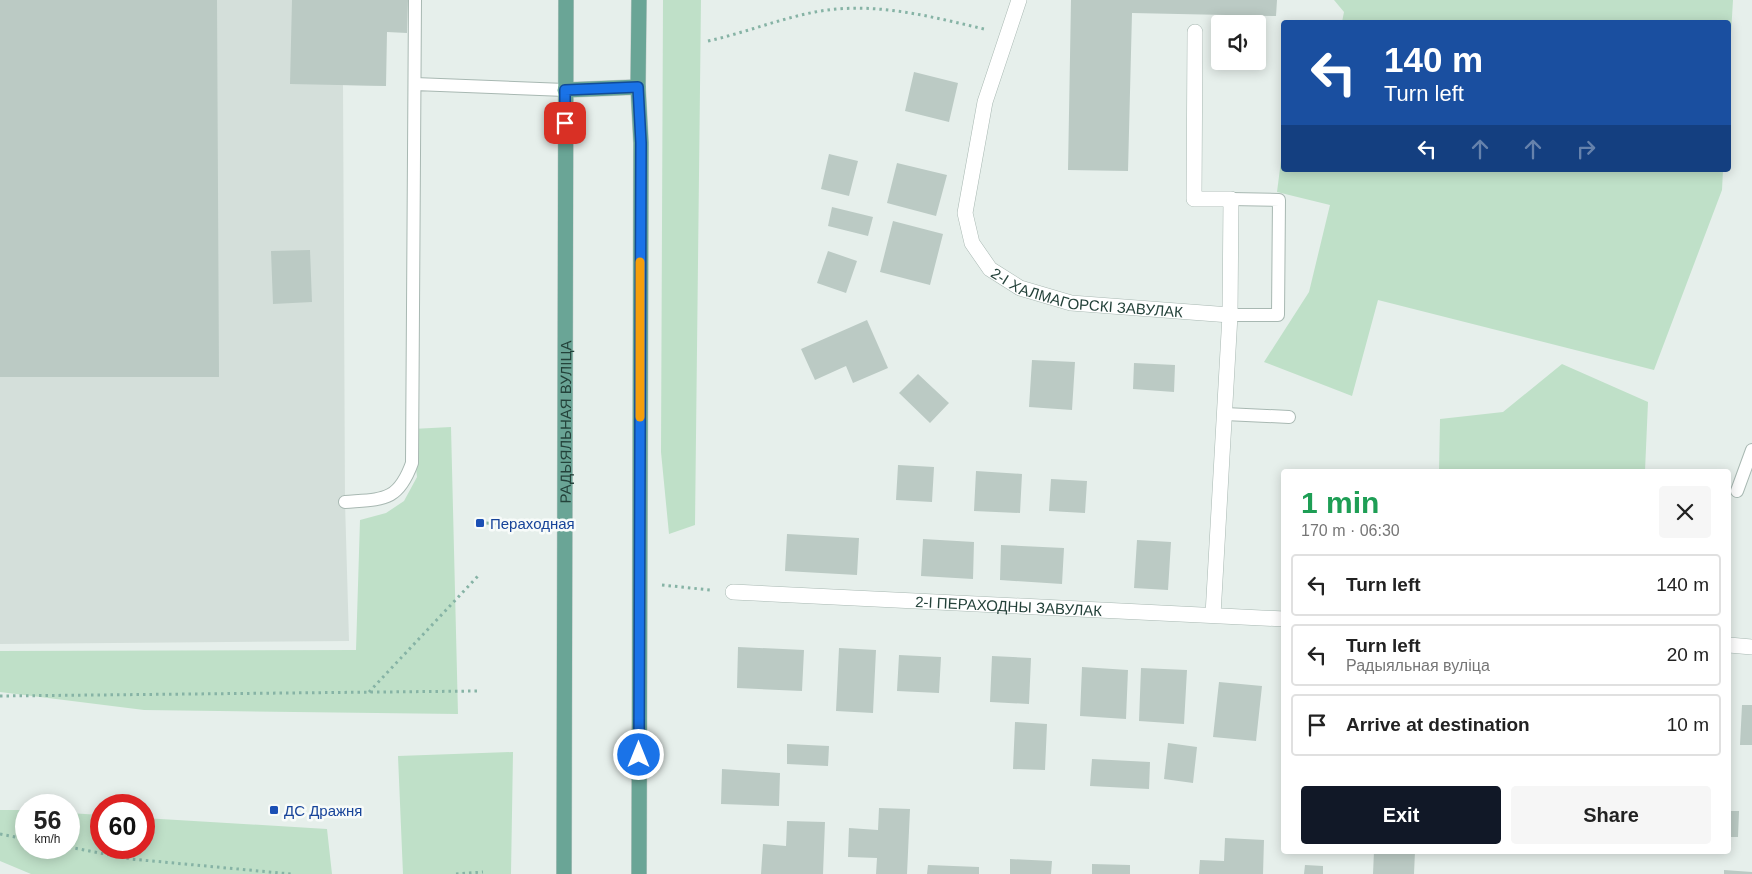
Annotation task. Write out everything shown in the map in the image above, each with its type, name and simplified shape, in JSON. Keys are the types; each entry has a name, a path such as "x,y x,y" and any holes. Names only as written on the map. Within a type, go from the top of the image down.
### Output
{"main road":[{"name":"РАДЫЯЛЬНАЯ ВУЛІЦА","path":"564,874 566,0"},
{"path":"638,874 641,143 638,87 639,0"},
{"path":"565,90 638,87"}],"street":[{"name":"2-І ХАЛМАГОРСКІ ЗАВУЛАК","path":"1019,0 985,102 965,213 972,243 990,269 1020,288 1071,303 1230,315"},
{"path":"1195,32 1194,199 1230,199 1230,315 1213,615"},
{"name":"2-І ПЕРАХОДНЫ ЗАВУЛАК","path":"734,592 1281,619"},
{"path":"1731,645 1752,647"}],"lane":[{"path":"345,502 372,500 393,494 404,483 412,463 415,0"},
{"path":"415,84 565,90"},
{"path":"1230,199 1280,200 1278,315 1230,315"},
{"path":"1225,414 1289,417"},
{"path":"1737,491 1752,450"}],"path":[{"path":"708,41 816,12 857,9 904,11 1008,34"},
{"path":"480,524 566,524"},
{"path":"369,692 478,576"},
{"path":"0,696 478,691"},
{"path":"0,834 15,837"},
{"path":"80,849 131,859 291,874"},
{"path":"456,874 483,872"}],"shaded area":[{"path":"0,0 386,0 386,86 343,85 345,502 349,641 0,644"}],"green space":[{"path":"663,0 701,0 695,525 669,534 661,452"},
{"path":"1334,0 1733,0 1731,34 1731,20 1342,20 1344,12"},
{"path":"1281,161 1281,172 1723,172 1722,190 1654,370 1378,300 1352,396 1264,362 1309,292 1330,205 1277,192"},
{"path":"1562,364 1648,402 1645,469 1439,469 1440,419 1503,412"},
{"path":"451,427 458,714 144,710 0,692 0,651 356,650 360,520 386,513 404,501 417,477 412,429"},
{"path":"513,752 511,874 403,874 398,756"},
{"path":"0,810 15,810 15,859 80,859 80,814 90,814 90,859 155,859 155,819 327,829 332,874 31,874 0,861"}],"building":[{"path":"0,0 217,0 219,377 0,377"},
{"path":"292,0 408,0 407,33 387,32 386,86 290,84"},
{"path":"1071,0 1277,0 1276,16 1132,13 1128,171 1068,170"},
{"path":"914,72 958,83 949,122 905,111"},
{"path":"829,154 858,161 849,196 821,189"},
{"path":"897,163 947,175 936,216 887,203"},
{"path":"832,207 873,217 868,236 828,226"},
{"path":"893,221 943,234 930,285 880,272"},
{"path":"310,250 312,302 273,304 271,251"},
{"path":"828,251 857,261 846,293 817,283"},
{"path":"867,320 888,368 853,383 846,366 815,380 801,349"},
{"path":"1032,360 1075,362 1072,410 1029,407"},
{"path":"1134,363 1175,365 1174,392 1133,389"},
{"path":"918,374 949,403 930,423 899,393"},
{"path":"898,465 934,467 932,502 896,500"},
{"path":"976,471 1022,474 1020,513 974,511"},
{"path":"1051,479 1087,481 1085,513 1049,511"},
{"path":"787,534 859,538 857,575 785,571"},
{"path":"923,539 974,542 973,579 921,576"},
{"path":"1137,540 1171,542 1168,590 1134,588"},
{"path":"1001,545 1064,548 1062,584 1000,580"},
{"path":"738,647 804,650 802,691 737,688"},
{"path":"839,648 876,650 873,713 836,711"},
{"path":"899,655 941,657 939,693 897,691"},
{"path":"992,656 1031,658 1029,704 990,702"},
{"path":"1082,667 1128,670 1126,719 1080,716"},
{"path":"1141,668 1187,670 1184,724 1139,721"},
{"path":"1219,682 1262,686 1256,741 1213,737"},
{"path":"1742,705 1752,705 1752,745 1740,745"},
{"path":"1015,722 1047,724 1045,770 1013,769"},
{"path":"1168,743 1197,747 1193,783 1164,779"},
{"path":"787,744 829,746 828,766 787,764"},
{"path":"1092,759 1150,762 1149,789 1090,786"},
{"path":"722,769 780,773 779,806 721,804"},
{"path":"879,808 910,809 907,874 876,874 877,858 848,857 849,828 878,830"},
{"path":"1731,811 1739,811 1738,837 1731,837"},
{"path":"787,821 825,822 823,874 761,874 763,844 786,846"},
{"path":"1225,838 1264,840 1263,874 1199,874 1200,860 1224,861"},
{"path":"1374,854 1415,854 1414,874 1373,874"},
{"path":"1010,859 1052,861 1051,874 1010,874"},
{"path":"1092,864 1130,865 1130,874 1092,874"},
{"path":"928,865 979,867 979,874 927,874"},
{"path":"1305,865 1323,866 1323,874 1304,874"},
{"path":"1724,870 1752,872 1752,874 1724,874"}],"slow traffic":[{"path":"640,262 640,417"}],"place":[{"name":"Пераходная","path":"480,523"},
{"name":"ДС Дражня","path":"274,810"}],"route":[{"path":"565,123 565,90 638,87 641,143 639,755"}]}
